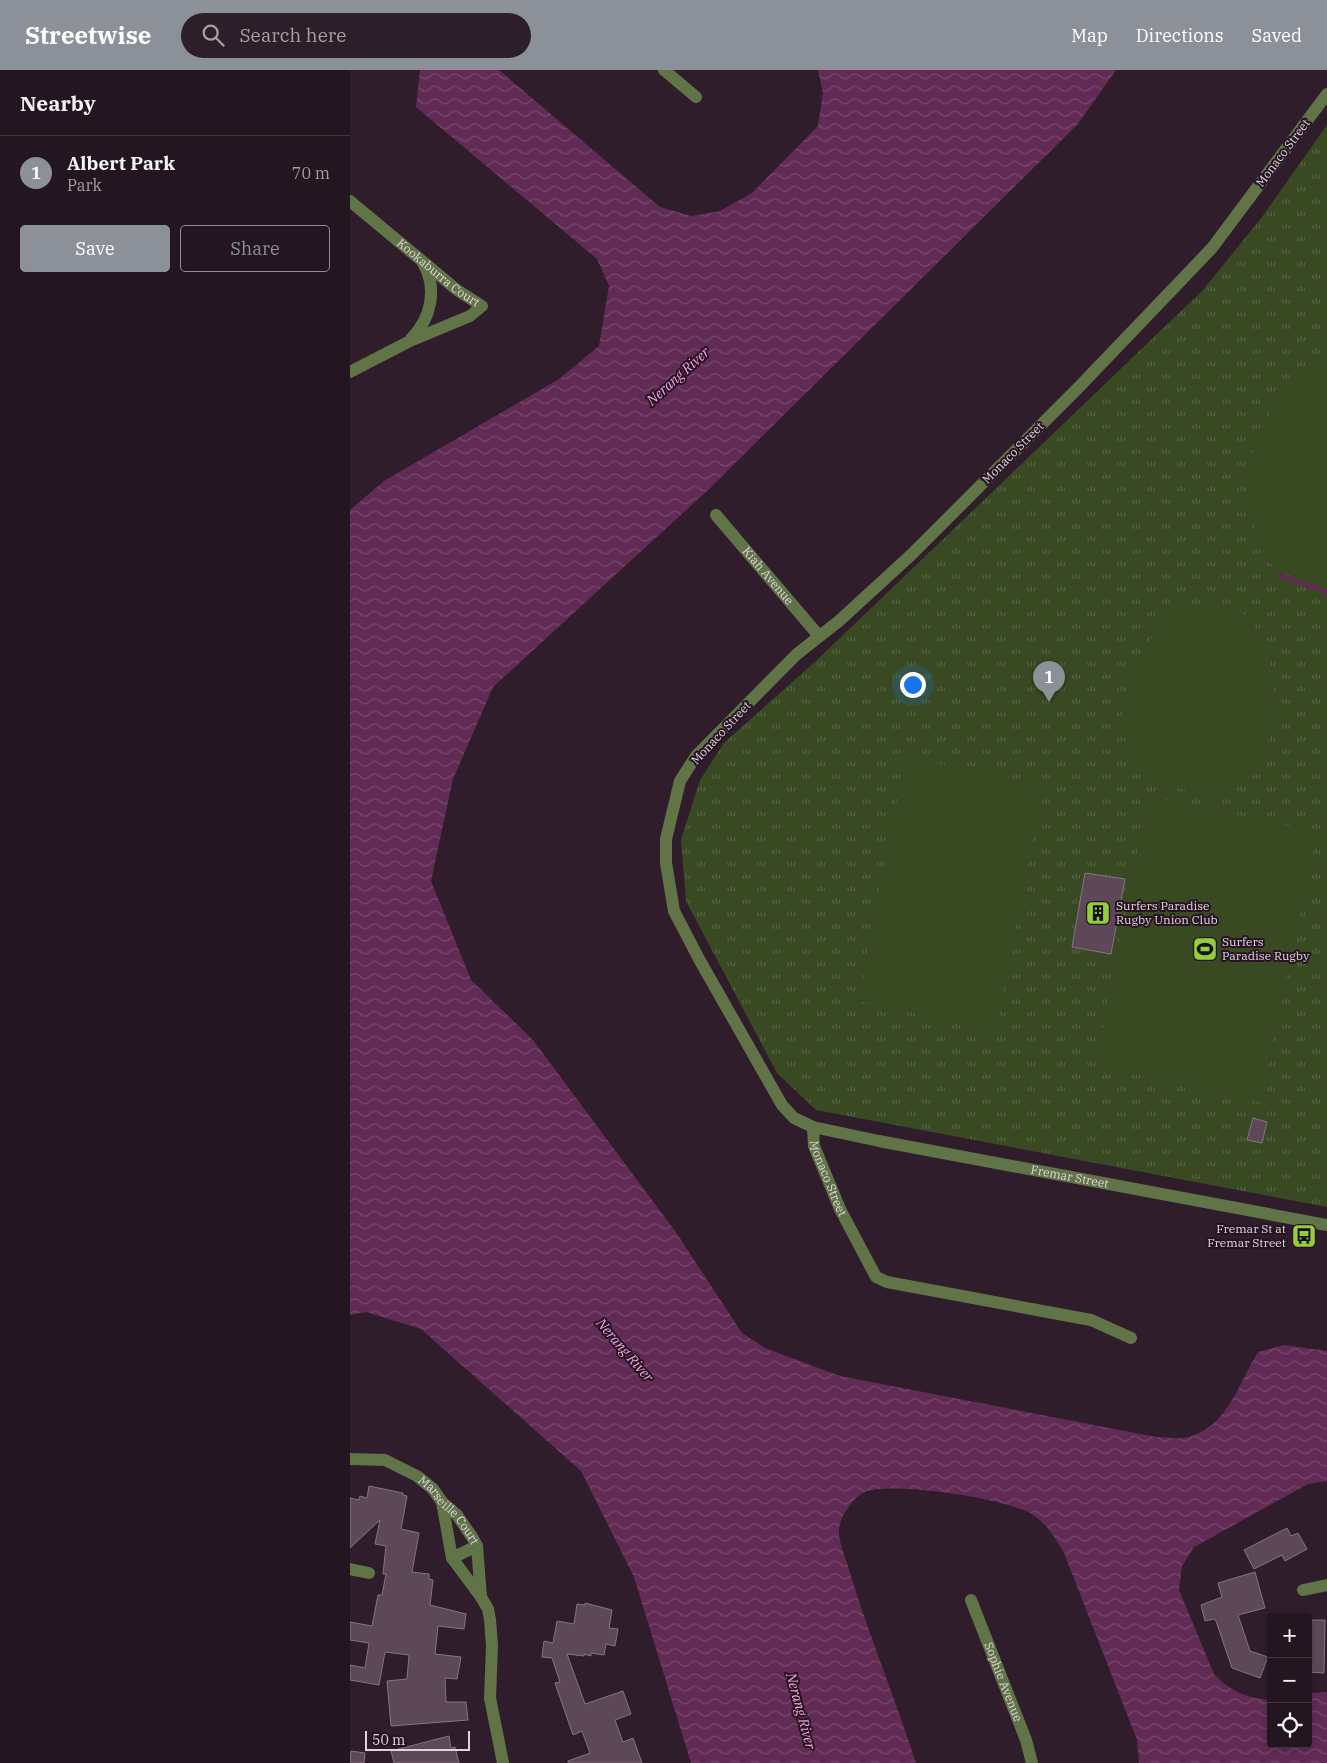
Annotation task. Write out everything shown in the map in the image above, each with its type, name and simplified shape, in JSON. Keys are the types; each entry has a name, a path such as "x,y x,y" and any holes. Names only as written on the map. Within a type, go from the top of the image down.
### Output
{"street":[{"path":"664,70 696,97"},
{"name":"Monaco Street","path":"1131,1338 1091,1320 887,1282 876,1277 840,1209 814,1146 813,1127 794,1118 782,1104 698,959 674,911 666,862 666,838 680,781 696,756 797,654 839,621 918,548 1079,387 1212,248 1327,94"},
{"name":"Kookaburra Court","path":"350,372 410,340 466,317 482,306 457,290 352,204"},
{"path":"410,340 423,324 431,299 429,277 425,266 418,258"},
{"name":"Kiah Avenue","path":"716,515 819,636"},
{"name":"Fremar Street","path":"813,1127 1327,1225"},
{"name":"Marseille Court","path":"350,1458 366,1457 384,1460 400,1466 417,1476 433,1489 442,1502 468,1528 477,1546 481,1596 488,1609 490,1620 492,1645 490,1698 503,1763"},
{"path":"442,1502 452,1558 481,1596"},
{"path":"452,1558 477,1546"},
{"path":"350,1570 369,1573"},
{"path":"1303,1590 1327,1585"},
{"name":"Sophie Avenue","path":"971,1600 1026,1740 1032,1763"}],"green space":[{"path":"1327,125 1327,1207 816,1110 777,1073 686,901 681,840 700,780 724,743 817,660 1203,290 1262,217"},
{"path":"1327,359 1327,580 1298,576 1272,565 1265,555 1254,527 1249,479 1253,452 1266,422 1278,401 1297,379"},
{"path":"1210,603 1228,604 1250,618 1266,649 1273,678 1276,713 1266,748 1251,771 1232,788 1200,793 1153,783 1130,760 1124,728 1123,696 1135,665 1152,637 1178,610"},
{"path":"905,757 1043,785 996,1031 859,1001"},
{"name":"Surfers Paradise Rugby","path":"1148,796 1317,832 1260,1102 1096,1065"}],"water":[{"name":"Nerang River","path":"420,70 499,70 660,207 691,216 720,211 752,193 818,126 823,93 818,70 1116,70 1077,125 708,490 493,687 453,779 431,881 471,980 533,1040 675,1231 742,1333 765,1348 840,1376 1156,1437 1177,1438 1184,1438 1199,1433 1211,1426 1221,1416 1230,1404 1258,1352 1284,1345 1327,1351 1327,1481 1308,1484 1194,1547 1182,1566 1179,1590 1214,1674 1233,1690 1254,1698 1267,1700 1267,1748 1312,1748 1312,1693 1327,1692 1327,1763 1139,1763 1137,1740 1064,1553 1054,1536 1045,1526 1030,1513 997,1502 924,1490 881,1489 867,1491 857,1497 842,1518 839,1534 842,1550 916,1763 691,1763 634,1577 581,1471 421,1329 366,1312 350,1315 350,510 384,481 559,379 599,346 609,286 597,259 416,107"}],"building":[{"name":"Surfers Paradise Rugby Union Club","path":"1085,873 1125,879 1111,954 1072,947"},
{"path":"1253,1118 1267,1122 1262,1143 1247,1140"},
{"path":"369,1486 403,1493 403,1495 407,1496 401,1529 419,1533 412,1572 429,1574 429,1579 433,1580 430,1605 466,1614 464,1629 438,1626 435,1654 461,1657 457,1679 445,1678 446,1702 466,1702 468,1720 391,1726 387,1681 407,1679 409,1655 385,1652 379,1685 350,1680 350,1665 365,1668 369,1643 350,1640 350,1622 372,1626 378,1595 382,1595 386,1574 383,1574 386,1546 375,1544 380,1520 350,1548 350,1498 359,1500 360,1496 367,1498"},
{"path":"1287,1528 1291,1536 1298,1533 1307,1549 1285,1561 1282,1555 1254,1569 1244,1550"},
{"path":"1255,1572 1265,1608 1238,1615 1250,1651 1267,1657 1260,1678 1232,1668 1216,1621 1214,1619 1205,1621 1201,1605 1222,1597 1218,1583"},
{"path":"585,1603 612,1610 609,1628 618,1629 615,1646 606,1644 604,1655 591,1653 591,1656 567,1654 585,1704 623,1691 631,1714 615,1720 623,1742 633,1738 642,1763 568,1763 568,1761 590,1753 582,1731 573,1735 555,1683 560,1682 552,1658 542,1657 544,1641 553,1643 557,1621 574,1624 577,1604 585,1605"},
{"path":"1312,1620 1325,1620 1324,1673 1312,1672"},
{"path":"449,1736 451,1748 455,1747 459,1763 394,1763 391,1751"},
{"path":"351,1751 365,1753 364,1763 350,1763"}],"waterway":[{"path":"1280,575 1327,592"}],"place":[{"name":"Albert Park","path":"1049,702"},
{"name":"Surfers Paradise Rugby Union Club","path":"1098,913"},
{"name":"Surfers Paradise Rugby","path":"1205,949"},
{"name":"Fremar St at Fremar Street","path":"1304,1236"}]}
